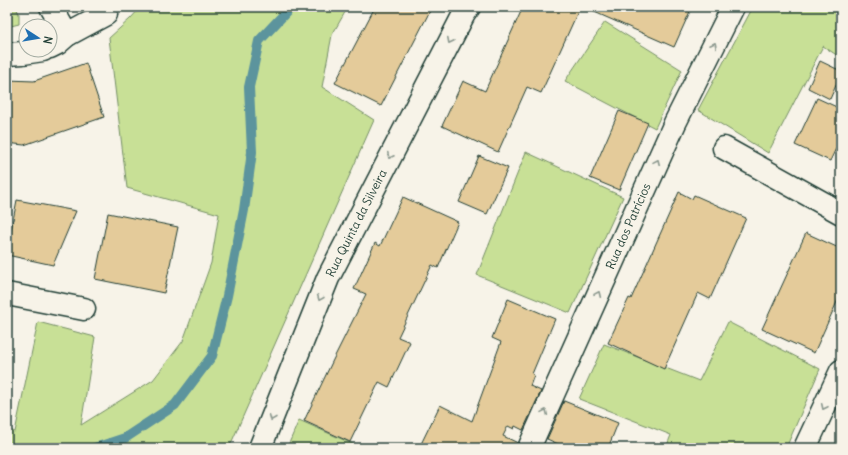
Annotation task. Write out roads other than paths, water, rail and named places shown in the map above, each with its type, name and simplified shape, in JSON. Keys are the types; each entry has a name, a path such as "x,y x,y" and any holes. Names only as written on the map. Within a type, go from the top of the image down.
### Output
{"street":[{"path":"51,7 53,18"},
{"name":"Rua Quinta da Silveira","path":"260,448 328,278 464,14 469,7"},
{"name":"Rua dos Patrícios","path":"529,448 675,123 733,7"},
{"path":"58,41 106,14"},
{"path":"7,54 18,54"},
{"path":"724,148 841,213"},
{"path":"7,294 84,309"},
{"path":"805,448 841,371"}],"waterway":[{"path":"95,448 125,438 175,405 212,356 227,296 244,210 252,152 249,87 259,41 291,7"}]}
